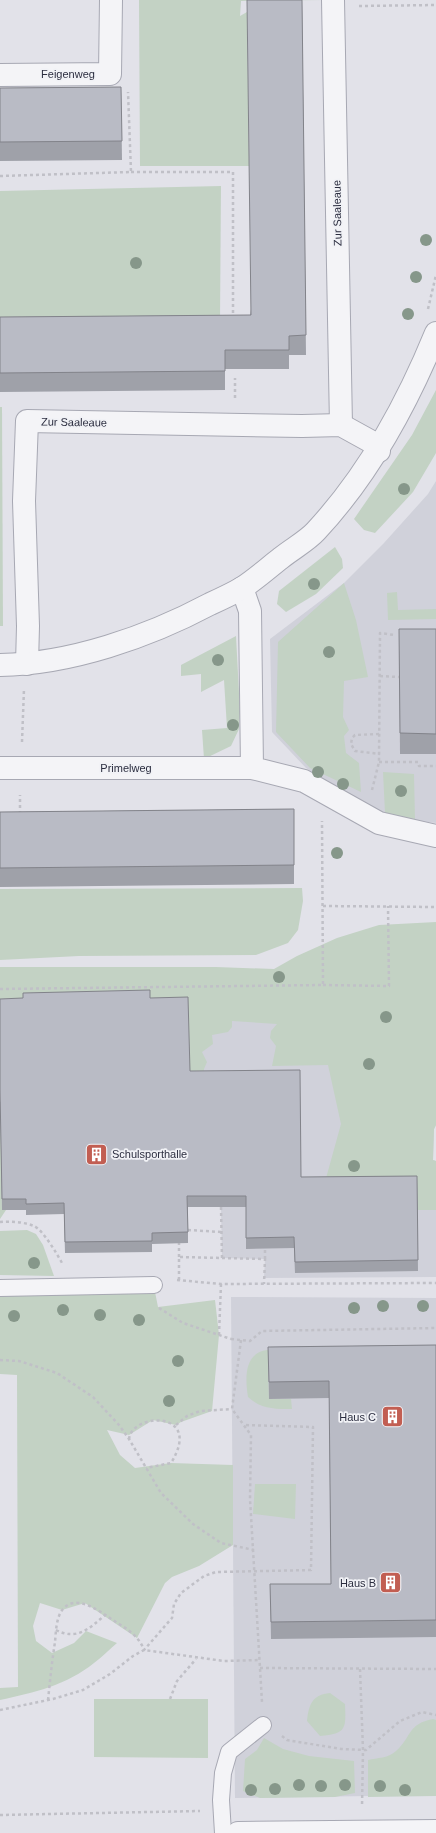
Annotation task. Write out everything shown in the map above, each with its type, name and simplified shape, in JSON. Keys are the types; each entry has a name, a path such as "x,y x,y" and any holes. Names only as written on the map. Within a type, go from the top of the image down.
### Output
{"street":[{"name":"Feigenweg","path":"0,75 110,74 111,0"},
{"name":"Zur Saaleaue","path":"333,3 341,425"},
{"path":"0,665 27,664 84,652 126,640 183,619 242,588 315,532 333,512 379,451 421,371 436,333"},
{"name":"Zur Saaleaue","path":"27,664 28,626 24,500 27,421 280,426 341,425 370,441 379,451"},
{"path":"242,588 250,611 252,768"},
{"name":"Primelweg","path":"0,768 252,768 304,781 379,823 436,836"},
{"path":"238,1833 436,1831"}],"lane":[{"path":"0,1288 154,1285"},
{"path":"223,1833 221,1800 223,1773 229,1752 263,1726"}],"path":[{"path":"333,3 436,5"},
{"path":"128,86 131,172"},
{"path":"0,176 131,172 233,172 233,322"},
{"path":"371,792 380,754 380,633 394,635"},
{"path":"380,676 399,677"},
{"path":"380,734 355,735 352,738 351,744 355,751 380,754"},
{"path":"379,762 418,762 419,766 436,766"},
{"path":"322,815 323,985"},
{"path":"323,906 436,907"},
{"path":"0,989 323,985 389,986 388,906"},
{"path":"221,1207 222,1258"},
{"path":"0,1222 14,1222 35,1226 55,1249 65,1269"},
{"path":"188,1230 222,1232"},
{"path":"179,1243 179,1280"},
{"path":"264,1284 265,1249"},
{"path":"178,1256 265,1259"},
{"path":"172,1279 221,1284 436,1283"},
{"path":"219,1335 221,1284"},
{"path":"154,1285 158,1307 183,1323 231,1339 250,1341 262,1330 436,1328"},
{"path":"240,1340 232,1409 252,1435 250,1500 263,1726 287,1740 341,1749 366,1750 400,1721 422,1712 436,1715"},
{"path":"0,1360 19,1361 57,1373 93,1397 119,1425 129,1439 161,1493 193,1524 221,1543 254,1550"},
{"path":"176,1426 187,1416 200,1411 232,1409"},
{"path":"129,1439 129,1435 138,1426 153,1420 169,1421 176,1426 179,1436 178,1448 171,1463 146,1468"},
{"path":"0,1710 48,1700 83,1690 110,1674 133,1656 144,1650 172,1618 174,1604 181,1593 204,1576 216,1572 311,1570 313,1427 244,1425"},
{"path":"48,1700 56,1630 62,1610 72,1603 85,1603 105,1614 141,1641 144,1650"},
{"path":"56,1630 64,1634 73,1635 86,1630 105,1614"},
{"path":"144,1650 234,1662 260,1660"},
{"path":"170,1699 177,1681 196,1658"},
{"path":"260,1668 436,1669"},
{"path":"360,1668 363,1750 362,1832"}],"shaded area":[{"path":"436,481 436,823 389,817 306,768 272,732 270,639 344,583 384,543 428,494"},
{"path":"436,998 436,1125 434,1129 433,1160 436,1161 436,1277 264,1278 265,1259 222,1258 221,1207 189,1009"},
{"path":"231,1297 436,1298 436,1795 235,1798"}],"green space":[{"path":"139,0 324,0 241,1 240,16 247,12 249,166 140,166"},
{"path":"221,186 220,321 0,326 0,191"},
{"path":"436,390 436,453 413,492 375,533 364,530 354,519 412,435"},
{"path":"0,407 2,407 3,626 0,626"},
{"path":"335,547 342,559 343,568 316,594 286,612 277,604 279,591"},
{"path":"344,583 356,620 368,677 344,681 343,717 349,730 344,736 346,753 359,763 361,792 310,768 276,732 278,642"},
{"path":"397,592 398,610 436,609 436,619 388,620 387,593"},
{"path":"236,636 240,712 239,729 231,746 204,759 202,730 227,728 224,680 201,692 201,674 181,676 181,665"},
{"path":"383,772 414,774 415,819 385,813"},
{"path":"302,888 303,901 298,930 288,943 256,955 79,956 0,960 0,889"},
{"path":"436,922 436,1125 434,1129 433,1160 436,1161 436,1210 418,1210 323,1189 341,1124 328,1065 272,1066 276,1046 270,1038 271,1031 277,1024 232,1021 232,1027 228,1032 212,1035 213,1044 202,1052 207,1062 204,1069 205,1150 228,1149 228,1207 193,1206 0,1010 0,967 216,967 274,969 297,956 337,938 379,925"},
{"path":"0,1102 2,1210 6,1210 0,1219"},
{"path":"27,1230 36,1234 43,1245 54,1276 0,1275 0,1231"},
{"path":"0,1290 155,1292 158,1307 215,1300 219,1335 212,1411 176,1425 153,1420 129,1435 107,1430 120,1455 135,1468 171,1463 233,1465 233,1545 199,1566 172,1577 165,1583 137,1638 85,1603 62,1610 40,1603 33,1626 36,1641 52,1653 74,1643 86,1631 117,1643 84,1671 61,1683 37,1691 0,1700 0,1688 18,1687 17,1375 0,1374"},
{"path":"267,1350 298,1350 268,1364 269,1399 291,1399 292,1409 268,1408 258,1404 248,1397 246,1382 250,1361 259,1352"},
{"path":"255,1484 296,1484 295,1519 253,1514"},
{"path":"330,1693 345,1704 345,1724 340,1731 335,1734 320,1736 307,1721 310,1705 315,1698"},
{"path":"94,1699 208,1699 208,1758 94,1757"},
{"path":"433,1719 436,1720 436,1796 368,1797 368,1760 393,1753 401,1746 418,1724"},
{"path":"264,1738 283,1749 309,1756 354,1761 355,1793 335,1797 260,1798 243,1791 245,1759 257,1750"}],"building":[{"path":"247,0 302,0 306,335 289,336 289,350 225,350 225,371 0,373 0,317 251,315"},
{"path":"121,87 122,141 0,142 0,88"},
{"path":"399,629 436,629 436,734 400,733"},
{"path":"294,809 294,865 0,868 0,812"},
{"path":"150,990 150,998 188,997 190,1071 300,1070 301,1177 417,1176 418,1260 295,1262 294,1237 246,1238 246,1196 187,1196 188,1232 152,1233 152,1241 65,1242 64,1203 26,1204 26,1199 2,1199 0,999 23,998 23,993"},
{"path":"436,1345 436,1620 271,1622 270,1584 331,1584 329,1381 269,1382 268,1347"}],"place":[{"name":"Schulsporthalle","path":"96,1154"},
{"name":"Haus C","path":"392,1417"},
{"name":"Haus B","path":"391,1583"}]}
